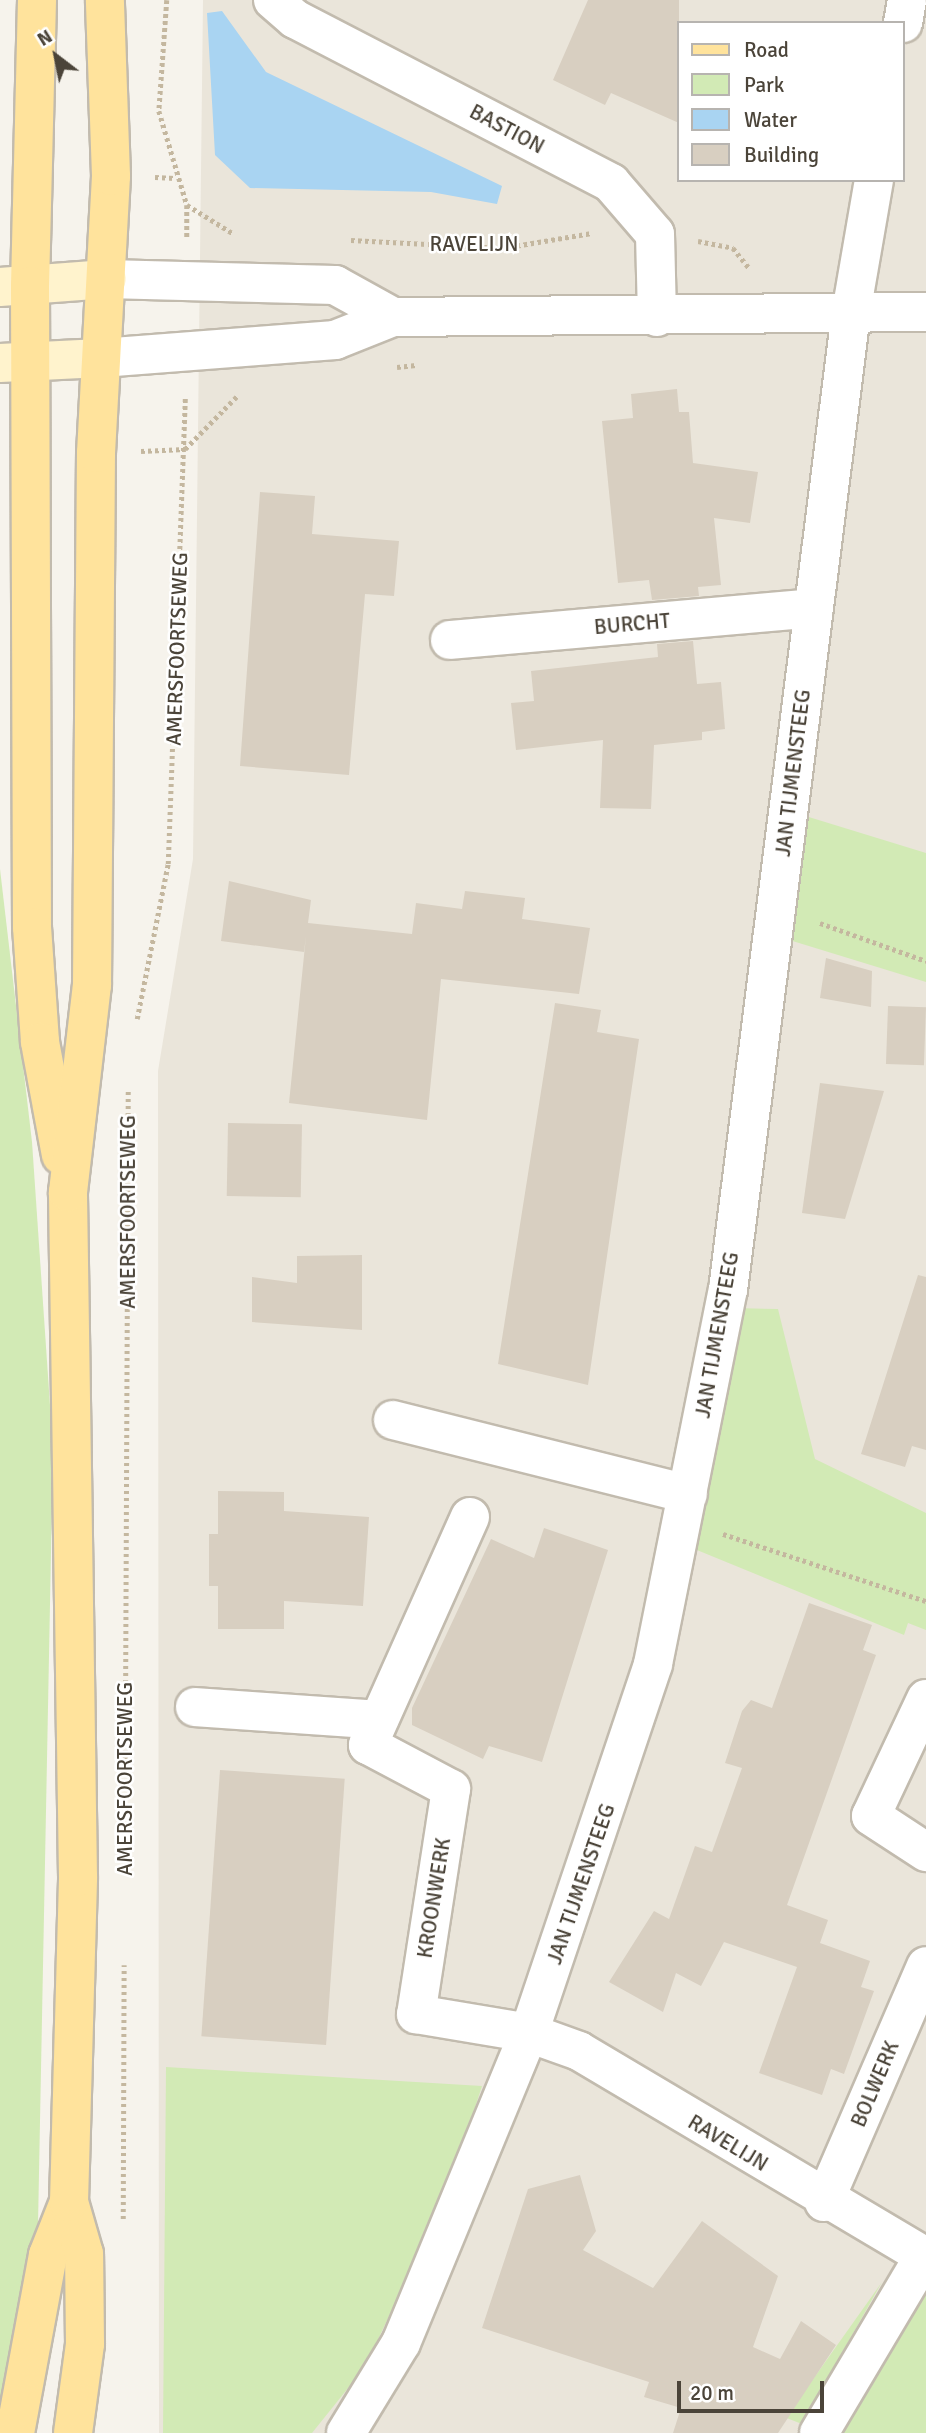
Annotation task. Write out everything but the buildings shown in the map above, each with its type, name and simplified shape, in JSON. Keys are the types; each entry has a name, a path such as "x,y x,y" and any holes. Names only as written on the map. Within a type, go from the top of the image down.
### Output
{"main road":[{"path":"37,0 15,287 32,927 40,1042 68,1192"},
{"path":"73,2433 85,2306 84,2255 69,2202 78,1863 68,1192 92,985 101,358 107,279 106,0"},
{"path":"15,2433 48,2255 69,2202"}],"street":[{"name":"BASTION","path":"273,0 295,19 611,183 655,234"},
{"path":"903,21 907,0"},
{"name":"JAN TIJMENSTEEG","path":"345,2433 401,2343 529,2033 653,1664 728,1290 851,313 874,182"},
{"path":"655,234 657,317"},
{"path":"15,287 107,279 335,285 393,317"},
{"path":"17,362 335,340 393,317 657,317 926,312"},
{"name":"BURCHT","path":"450,640 814,608"},
{"path":"393,1420 685,1507"},
{"name":"KROONWERK","path":"470,1517 368,1745 451,1789 416,2014 529,2033"},
{"path":"926,1699 871,1816 926,1852"},
{"path":"195,1707 379,1720"},
{"name":"BOLWERK","path":"824,2202 926,1966"},
{"name":"RAVELIJN","path":"529,2033 579,2051 824,2202 925,2257"},
{"path":"818,2433 925,2257"}],"path":[{"path":"167,0 159,111 187,205 184,281"},
{"path":"187,205 232,234 245,235"},
{"name":"RAVELIJN","path":"340,240 503,248 590,233 655,234 733,248 757,277 761,315"},
{"name":"AMERSFOORTSEWEG","path":"135,1028 168,864 186,449 184,352"},
{"path":"384,368 426,364"},
{"path":"186,449 247,388"},
{"path":"776,907 926,961"},
{"name":"AMERSFOORTSEWEG","path":"125,1778 128,1081"},
{"path":"685,1507 926,1601"},
{"path":"123,2224 124,1959"}],"shaded area":[{"path":"203,0 926,0 926,2433 159,2433 158,1071 193,859"}],"green space":[{"path":"799,814 926,853 926,982 786,939"},
{"path":"0,869 32,1142 53,1449 38,2225 0,2433"},
{"path":"733,1308 778,1309 815,1459 926,1513 926,1630 908,1623 904,1635 692,1548"},
{"path":"166,2067 482,2086 448,2191 365,2367 312,2433 163,2433"},
{"path":"882,2282 802,2424 784,2417 811,2382"},
{"path":"926,2285 926,2433 843,2433"}],"water":[{"path":"222,11 266,72 502,186 497,204 431,192 250,188 215,155 207,13"}]}
